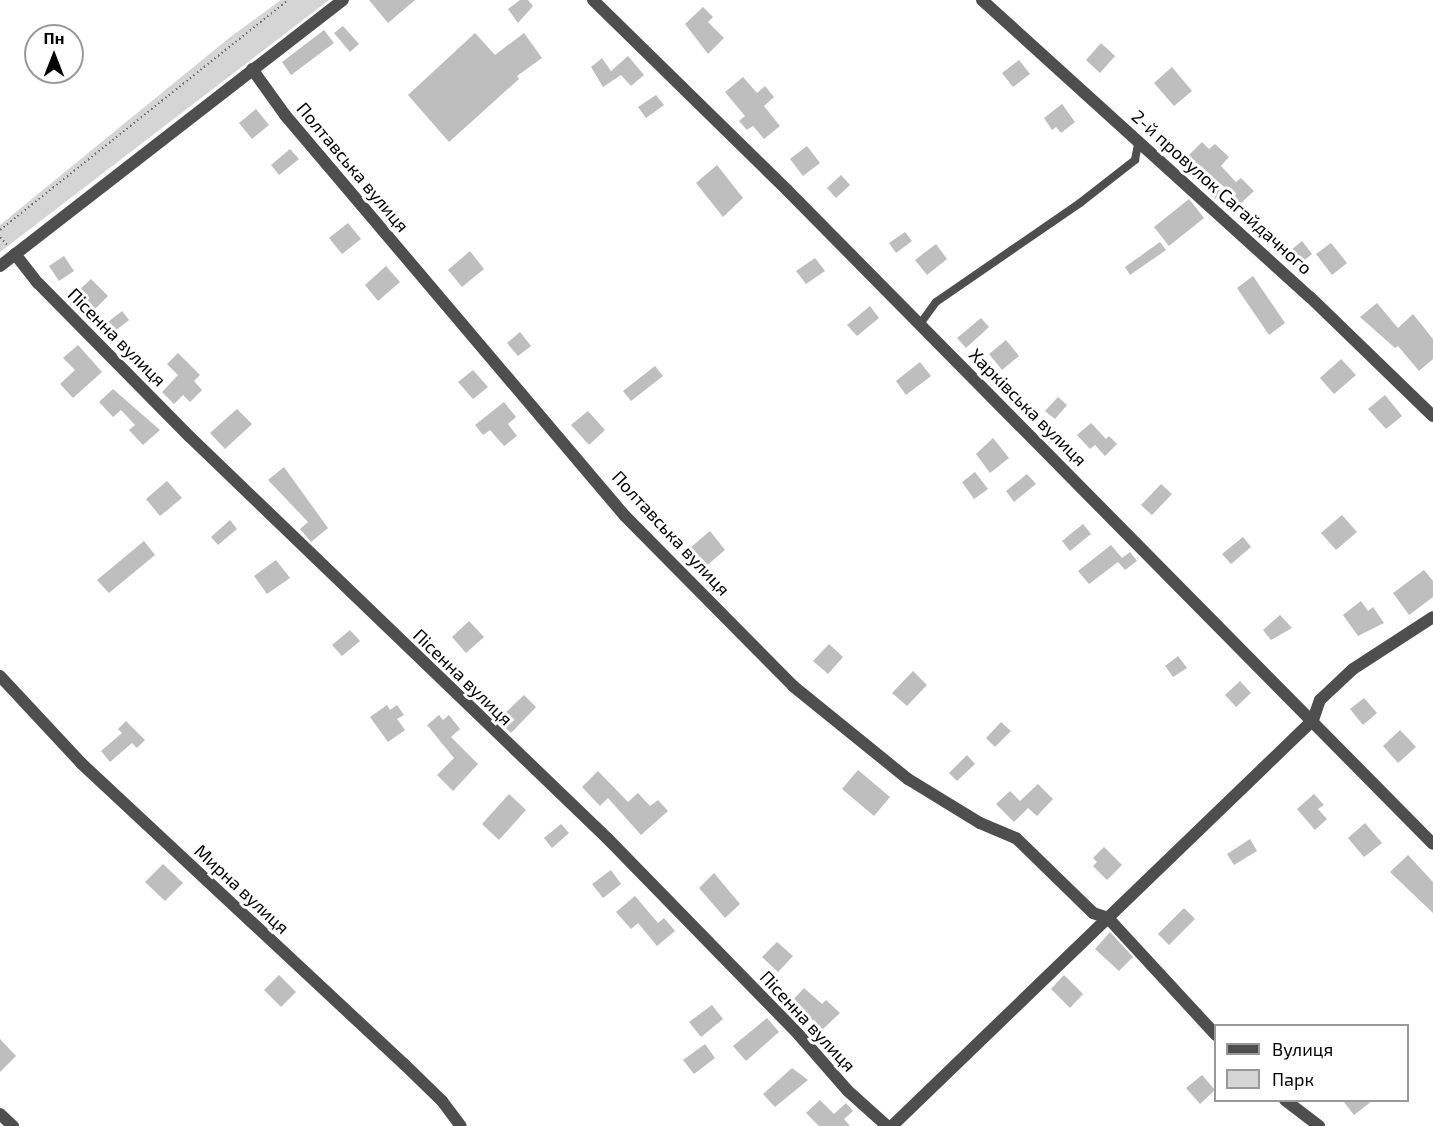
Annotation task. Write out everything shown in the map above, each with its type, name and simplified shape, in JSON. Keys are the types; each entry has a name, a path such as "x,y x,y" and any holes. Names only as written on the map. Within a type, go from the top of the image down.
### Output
{"street":[{"path":"0,266 343,0"},
{"name":"Харківська вулиця","path":"593,0 920,324 1433,844"},
{"name":"2-й провулок Сагайдачного","path":"982,0 1139,140 1433,416"},
{"name":"Полтавська вулиця","path":"252,69 285,115 625,516 793,686 908,779 980,823 1016,838 1093,913 1108,918 1214,1034"},
{"name":"Пісенна вулиця","path":"15,254 38,283 190,437 607,838 799,1035 848,1091 890,1126"},
{"path":"890,1126 1313,720 1320,700 1353,669 1433,617"},
{"name":"Мирна вулиця","path":"0,676 81,763 427,1086 461,1126"},
{"path":"1286,1102 1319,1126"},
{"path":"0,1114 13,1126"}],"lane":[{"path":"920,324 936,303 1135,160 1139,140"}],"path":[{"path":"0,230 288,0"}],"green space":[{"path":"281,0 329,0 0,252 0,225 229,38"}],"building":[{"path":"369,0 415,0 388,23"},
{"path":"520,0 528,0 533,6 518,23 508,9"},
{"path":"703,7 713,17 708,22 724,38 708,54 685,24"},
{"path":"343,26 359,44 350,52 334,33"},
{"path":"324,30 334,43 291,75 282,62"},
{"path":"475,33 495,55 524,33 542,58 517,76 519,79 449,142 408,95"},
{"path":"1101,43 1115,56 1100,73 1086,60"},
{"path":"628,56 644,75 631,86 621,75 603,87 591,67 602,58 611,71"},
{"path":"1019,60 1030,74 1013,87 1002,73"},
{"path":"1172,67 1192,91 1174,106 1154,83"},
{"path":"743,77 757,93 765,86 774,97 764,106 780,126 764,139 753,126 747,130 739,121 745,116 725,92"},
{"path":"656,95 664,105 646,118 638,107"},
{"path":"1062,104 1075,122 1061,133 1056,127 1052,130 1044,118"},
{"path":"256,109 269,125 252,139 239,123"},
{"path":"1202,142 1209,149 1215,144 1229,157 1221,166 1236,182 1241,178 1254,191 1239,205 1225,190 1215,199 1202,186 1211,178 1188,156"},
{"path":"807,146 820,163 803,176 790,159"},
{"path":"290,149 299,159 279,175 271,165"},
{"path":"717,165 743,198 723,217 696,183"},
{"path":"841,175 850,185 836,198 827,188"},
{"path":"1189,199 1204,218 1169,246 1154,227"},
{"path":"348,223 361,239 342,254 329,238"},
{"path":"905,232 912,241 896,253 889,243"},
{"path":"1302,241 1312,254 1296,267 1286,254"},
{"path":"1160,242 1166,250 1130,275 1125,267"},
{"path":"1331,243 1347,263 1332,275 1316,254"},
{"path":"936,244 947,259 927,275 915,260"},
{"path":"470,251 484,269 462,287 448,270"},
{"path":"64,256 74,271 59,281 49,266"},
{"path":"815,258 825,271 806,284 796,271"},
{"path":"386,266 400,282 378,301 365,285"},
{"path":"1253,276 1285,323 1269,335 1237,288"},
{"path":"91,279 108,296 94,310 76,293"},
{"path":"1377,303 1398,328 1413,314 1433,339 1433,359 1419,371 1398,346 1395,348 1360,317"},
{"path":"870,306 879,318 857,336 847,325"},
{"path":"122,311 129,320 115,331 108,322"},
{"path":"981,318 989,327 966,348 957,338"},
{"path":"520,332 531,346 518,356 507,343"},
{"path":"1006,340 1019,356 1002,370 989,354"},
{"path":"78,345 102,372 73,398 60,384 75,370 63,358"},
{"path":"178,353 200,375 194,381 202,390 190,402 183,395 174,404 162,392 178,375 167,364"},
{"path":"1341,359 1356,375 1334,394 1320,378"},
{"path":"920,362 931,376 906,395 896,381"},
{"path":"655,366 663,376 631,401 623,391"},
{"path":"473,370 488,387 473,399 458,382"},
{"path":"113,389 160,430 143,445 129,430 135,425 121,410 113,417 99,402"},
{"path":"1385,395 1402,416 1386,429 1368,409"},
{"path":"1058,397 1067,405 1055,419 1045,411"},
{"path":"504,402 516,417 508,424 517,436 504,446 490,430 483,435 475,425"},
{"path":"237,409 252,424 225,449 210,433"},
{"path":"588,411 605,430 589,445 571,425"},
{"path":"1091,423 1106,439 1109,436 1117,444 1105,456 1095,445 1090,449 1077,435"},
{"path":"993,438 1009,458 990,473 976,454"},
{"path":"284,467 328,528 311,542 300,529 308,522 268,480"},
{"path":"975,472 988,489 974,499 962,482"},
{"path":"1027,474 1036,484 1014,502 1006,491"},
{"path":"167,481 182,498 160,516 146,499"},
{"path":"1161,484 1172,494 1152,515 1141,505"},
{"path":"1342,515 1357,532 1336,550 1321,533"},
{"path":"230,520 237,529 218,545 211,537"},
{"path":"1083,524 1091,534 1070,551 1062,541"},
{"path":"710,531 725,550 706,566 690,548"},
{"path":"1243,537 1251,547 1231,564 1222,554"},
{"path":"144,541 155,555 109,593 97,580"},
{"path":"1111,545 1122,558 1130,552 1137,561 1125,570 1118,562 1089,584 1078,571"},
{"path":"276,560 290,578 267,594 254,576"},
{"path":"1424,570 1433,581 1433,597 1409,615 1393,593"},
{"path":"1361,601 1368,611 1373,607 1384,623 1358,636 1343,615"},
{"path":"1280,615 1292,628 1271,640 1263,630"},
{"path":"469,621 484,637 466,653 452,637"},
{"path":"350,630 360,641 342,656 332,645"},
{"path":"829,644 843,657 828,674 813,661"},
{"path":"1178,656 1187,668 1173,677 1165,666"},
{"path":"913,671 927,685 907,706 892,693"},
{"path":"1240,681 1251,693 1236,707 1225,695"},
{"path":"524,695 536,707 511,733 498,720"},
{"path":"1364,698 1377,713 1363,725 1350,709"},
{"path":"387,705 390,710 397,705 404,715 397,719 405,730 388,742 370,717"},
{"path":"439,715 443,720 449,715 460,729 451,737 478,764 453,791 437,775 454,758 427,725"},
{"path":"126,721 145,740 137,748 132,743 110,762 101,751 122,733 118,729"},
{"path":"1001,722 1011,731 995,747 986,738"},
{"path":"1400,730 1416,747 1398,763 1383,746"},
{"path":"967,755 975,764 957,781 949,773"},
{"path":"858,770 890,797 874,816 842,789"},
{"path":"598,771 628,802 638,793 650,806 658,800 668,811 641,835 608,798 600,806 582,787"},
{"path":"1038,784 1053,799 1037,816 1028,808 1014,822 996,804 1010,791 1020,801"},
{"path":"509,794 526,810 499,840 482,824"},
{"path":"1314,794 1324,805 1318,809 1327,819 1315,830 1297,809"},
{"path":"1365,823 1382,843 1364,857 1348,838"},
{"path":"561,824 569,833 552,848 544,838"},
{"path":"1250,839 1257,851 1234,865 1227,854"},
{"path":"1104,847 1122,865 1107,880 1093,866 1097,862 1093,858"},
{"path":"1408,855 1433,882 1433,913 1390,872"},
{"path":"163,864 183,883 165,901 145,882"},
{"path":"611,870 621,884 603,898 592,884"},
{"path":"714,873 740,904 725,918 699,888"},
{"path":"635,896 658,923 664,918 675,931 657,946 638,923 631,929 616,912"},
{"path":"1184,908 1195,919 1169,945 1158,934"},
{"path":"1110,932 1133,957 1119,971 1095,949"},
{"path":"777,942 793,956 778,972 762,957"},
{"path":"279,975 296,992 281,1007 264,990"},
{"path":"1064,975 1083,994 1070,1008 1051,989"},
{"path":"804,988 822,1004 826,1000 840,1013 823,1029 791,1002"},
{"path":"712,1005 723,1019 701,1037 689,1022"},
{"path":"767,1018 779,1032 746,1061 733,1046"},
{"path":"0,1039 16,1056 0,1072"},
{"path":"705,1044 715,1058 694,1074 683,1060"},
{"path":"792,1068 808,1080 775,1107 763,1094"},
{"path":"1202,1075 1214,1091 1200,1104 1186,1088"},
{"path":"820,1100 834,1114 846,1103 853,1111 844,1119 850,1126 819,1126 806,1113"},
{"path":"1344,1102 1371,1102 1354,1115"}]}
